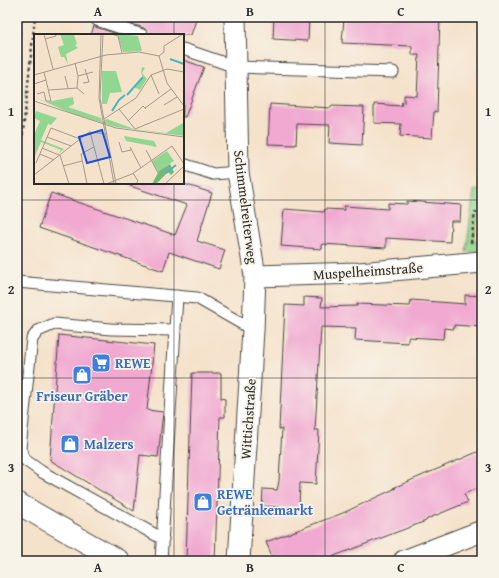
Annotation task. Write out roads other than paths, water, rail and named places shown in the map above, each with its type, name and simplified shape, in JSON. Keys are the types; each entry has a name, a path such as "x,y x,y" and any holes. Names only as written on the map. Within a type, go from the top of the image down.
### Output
{"street":[{"name":"Schimmelreiterweg","path":"235,17 238,172 255,276"},
{"name":"Muspelheimstraße","path":"255,276 359,273 475,262"},
{"name":"Wittichstraße","path":"239,561 255,276"},
{"path":"17,503 119,561"},
{"path":"404,561 482,531"}],"lane":[{"path":"97,20 139,34"},
{"path":"184,49 236,67 393,72"},
{"path":"184,164 214,174 238,172"},
{"path":"17,282 197,298 253,330"},
{"path":"161,561 177,296"},
{"path":"163,539 42,472 25,460 20,448 32,339 38,331 54,324 111,329 174,330"}],"tram line":[{"path":"17,68 22,17"}],"place":[{"name":"REWE","path":"101,363"},
{"name":"Friseur Gräber","path":"82,375"},
{"name":"Malzers","path":"70,444"},
{"name":"REWE Getränkemarkt","path":"203,502"}]}
